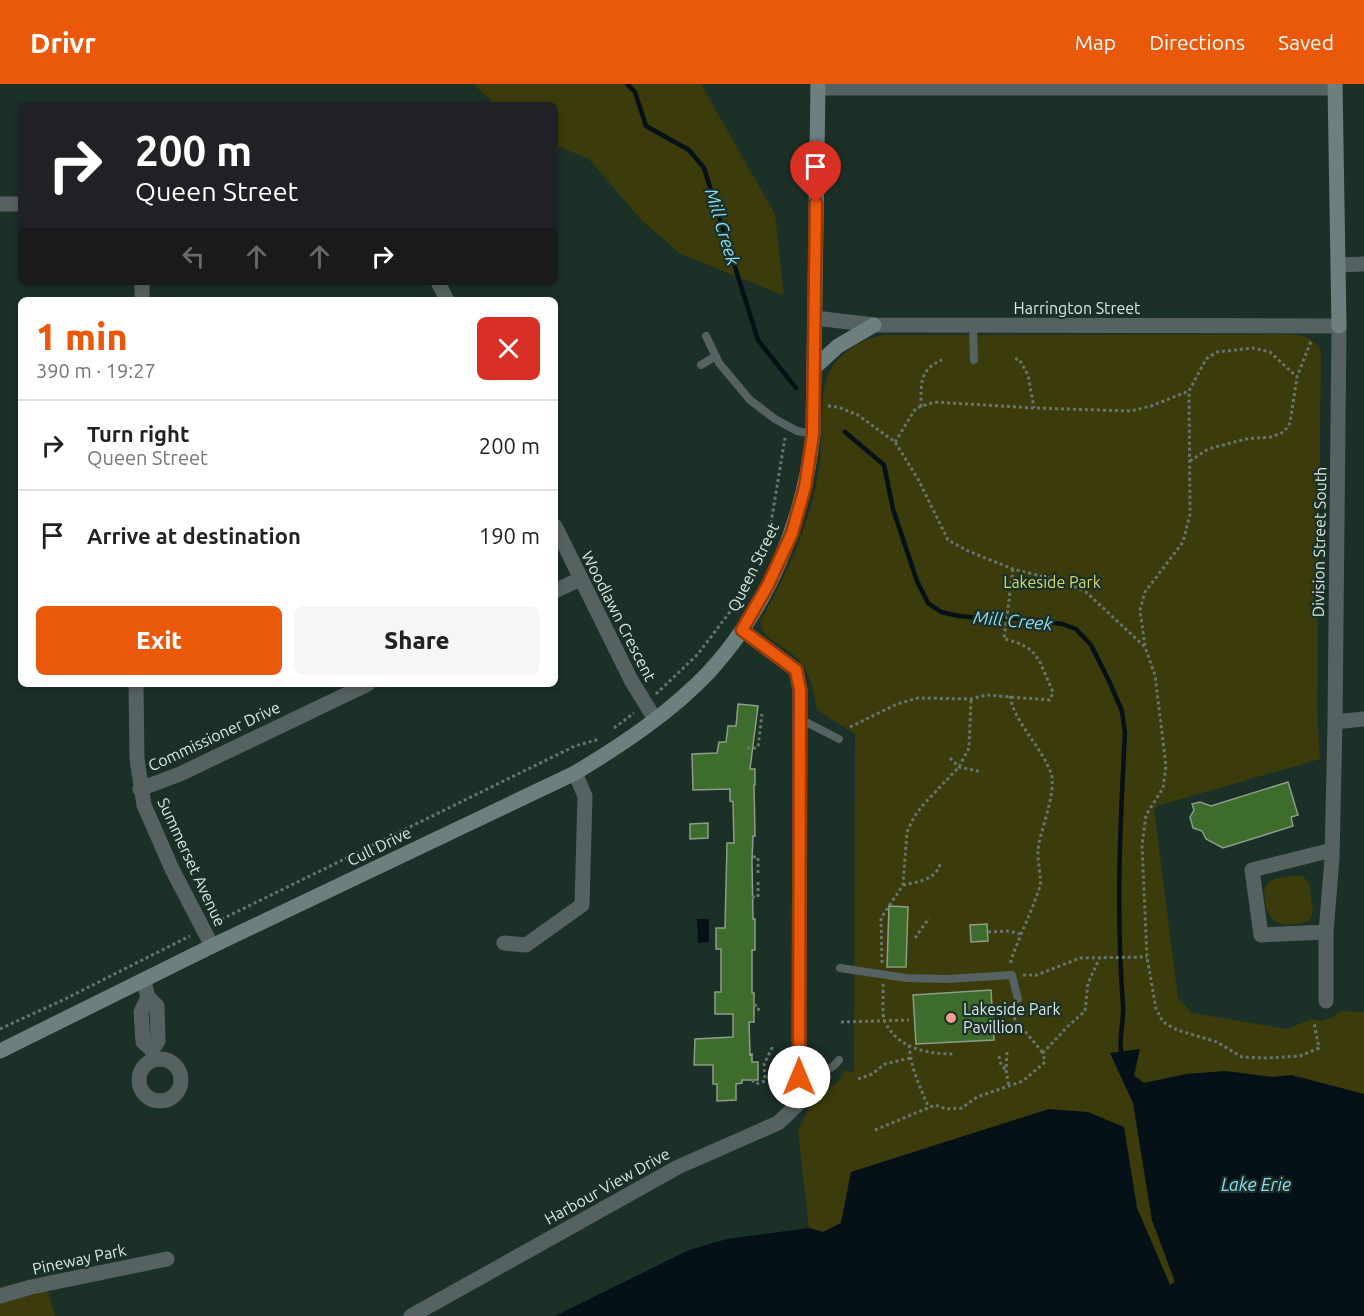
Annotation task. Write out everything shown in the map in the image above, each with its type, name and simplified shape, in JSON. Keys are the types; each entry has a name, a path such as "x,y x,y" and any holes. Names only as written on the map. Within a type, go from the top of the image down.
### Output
{"street":[{"path":"818,86 1335,86"},
{"name":"Queen Street","path":"799,1077 800,690 796,670 742,630 768,585 792,533 805,487 813,434 818,86"},
{"name":"Division Street South","path":"1326,1001 1326,932 1332,850 1335,722 1339,326 1335,86"},
{"path":"0,204 18,204"},
{"path":"1338,265 1364,264"},
{"name":"Harrington Street","path":"815,318 874,325 1339,326"},
{"path":"814,368 838,346 874,325"},
{"name":"Woodlawn Crescent","path":"558,532 631,680 655,719"},
{"path":"558,590 580,579"},
{"name":"Cull Drive","path":"0,1051 144,982 212,946 575,772 627,741 655,719 708,673 742,630"},
{"name":"Summerset Avenue","path":"136,687 137,759 144,805 212,946"},
{"name":"Commissioner Drive","path":"140,789 180,774 362,687"},
{"path":"1335,722 1364,719"},
{"path":"504,943 526,945 582,905 585,796 575,772"},
{"path":"1326,932 1261,935 1252,870 1332,850"},
{"path":"144,982 148,997 141,1012 142,1042 153,1055"},
{"name":"Harbour View Drive","path":"411,1316 678,1167 778,1123 797,1105 799,1077"},
{"name":"Pineway Park","path":"0,1296 31,1287 167,1259"}],"lane":[{"path":"973,325 974,360"},
{"path":"706,336 719,363 750,400 782,423 797,431 813,434"},
{"path":"701,365 716,356"},
{"path":"800,719 839,739"},
{"path":"840,968 883,975 947,979 1012,975 1018,999"},
{"path":"799,1077 825,1072 832,1069 839,1060"}],"path":[{"path":"1190,461 1208,449 1246,439 1271,437 1284,432 1290,423 1296,377 1311,340"},
{"path":"1296,377 1270,352 1253,348 1217,352 1206,359 1188,391 1190,514 1183,542 1145,592 1140,610 1145,647 1155,675 1166,766 1163,788 1146,815 1142,845 1147,957 1156,1009 1163,1022 1177,1030 1217,1042 1242,1056 1266,1058 1300,1056 1319,1048 1314,1023"},
{"path":"1015,359 1019,359 1028,375 1034,408"},
{"path":"921,407 921,382 930,365 942,360"},
{"path":"895,442 916,408 935,402 1131,411 1151,406 1188,391"},
{"path":"826,406 838,406 858,415 895,442 918,479 948,540 968,551 1013,569 1065,582 1086,592 1145,647"},
{"path":"767,548 786,436 794,435"},
{"path":"850,727 897,704 918,698 972,699 986,695 1050,700 1053,692 1034,651 1021,643 1004,639 1013,569"},
{"path":"655,695 698,654 752,583"},
{"path":"1010,696 1012,709 1037,745 1052,776 1048,813 1038,849 1037,867 1041,883 1011,960 1012,975 1037,975 1080,958 1147,957"},
{"path":"954,1054 933,1054 909,1045 884,1021 881,918 903,885 907,832 910,825 923,805 959,767 969,748 972,699"},
{"path":"610,733 634,712"},
{"path":"747,748 758,747 762,714"},
{"path":"212,924 575,746 605,736"},
{"path":"950,758 959,767 982,772"},
{"path":"753,857 758,857 758,874"},
{"path":"903,885 934,875 940,864"},
{"path":"752,897 758,897 758,881"},
{"path":"915,938 929,918"},
{"path":"988,932 1009,931 1021,934"},
{"path":"0,1029 192,935"},
{"path":"1043,1053 1085,1011 1088,983 1100,957"},
{"path":"754,1005 758,1006 759,1014"},
{"path":"875,1130 935,1105 946,1109 962,1108 977,1097 1023,1082 1045,1062 1043,1053 1010,1013 992,1014"},
{"path":"841,1022 909,1020"},
{"path":"909,1045 910,1058 929,1108"},
{"path":"752,1080 756,1084 765,1082 764,1064 773,1046"},
{"path":"1007,1052 1006,1070 1009,1087"},
{"path":"999,1056 1001,1065 1006,1070"},
{"path":"858,1079 872,1074 885,1064 910,1058"}],"green space":[{"path":"473,84 701,84 775,214 784,296 681,254 642,221 589,159 558,146 558,102 493,102"},
{"name":"Lakeside Park","path":"1291,334 1308,338 1315,342 1321,350 1317,710 1320,759 1157,806 1154,809 1178,998 1192,1013 1287,1029 1312,1019 1322,1021 1331,1018 1341,1011 1364,1012 1364,1094 1291,1075 1273,1077 1225,1071 1144,1083 1110,1053 1133,1103 1152,1220 1175,1282 1170,1285 1137,1208 1124,1127 1049,1109 852,1172 841,1223 823,1232 809,1228 798,1131 817,1091 836,1083 845,1070 854,1073 855,734 817,710 813,689 805,669 796,657 769,638 760,621 789,566 810,508 819,468 823,402 829,372 848,350 865,340 884,335"},
{"path":"1302,876 1309,882 1313,911 1310,920 1295,924 1281,924 1270,916 1267,910 1264,896 1266,885 1273,880"},
{"path":"44,1277 55,1316 0,1316 0,1287"}],"water":[{"path":"697,919 709,919 709,942 698,943"},
{"name":"Lake Erie","path":"1140,1049 1134,1076 1144,1083 1186,1074 1225,1071 1273,1077 1291,1075 1364,1094 1364,1316 555,1316 689,1250 727,1239 809,1228 823,1232 841,1223 851,1172 1049,1109 1088,1112 1124,1127 1137,1208 1170,1285 1175,1282 1152,1220 1133,1103 1110,1053"}],"building":[{"path":"738,704 758,706 750,769 755,769 755,836 753,836 752,861 755,950 752,950 754,1022 749,1022 750,1055 752,1054 752,1062 758,1062 758,1080 742,1080 742,1083 736,1084 736,1100 717,1101 717,1084 713,1084 713,1065 694,1065 695,1039 733,1037 733,1014 715,1014 715,992 721,992 721,949 716,949 716,928 725,928 727,843 734,843 733,802 730,801 730,789 693,790 692,754 717,753 719,742 726,742 728,726 736,726"},
{"path":"1288,782 1298,815 1291,817 1293,826 1223,848 1206,839 1202,831 1193,828 1190,817 1194,810 1192,804 1200,802 1211,806"},
{"path":"708,823 708,838 690,839 690,824"},
{"path":"889,906 908,907 906,967 887,967"},
{"path":"987,924 988,941 971,942 970,925"},
{"name":"Lakeside Park Pavillion","path":"991,990 994,1040 916,1044 913,995"}],"waterway":[{"name":"Mill Creek","path":"627,84 635,92 646,126 689,150 704,168 758,340 796,388"},
{"name":"Mill Creek","path":"845,432 884,465 893,509 917,581 928,603 941,612 959,616 991,619 1016,618 1062,624 1076,629 1091,645 1109,681 1122,711 1125,733 1120,869 1123,1011 1121,1051"}],"place":[{"name":"Lakeside Park Pavillion","path":"951,1018"}],"route":[{"path":"799,1077 800,690 796,670 742,630 768,585 792,533 805,487 813,434 816,203"}]}
